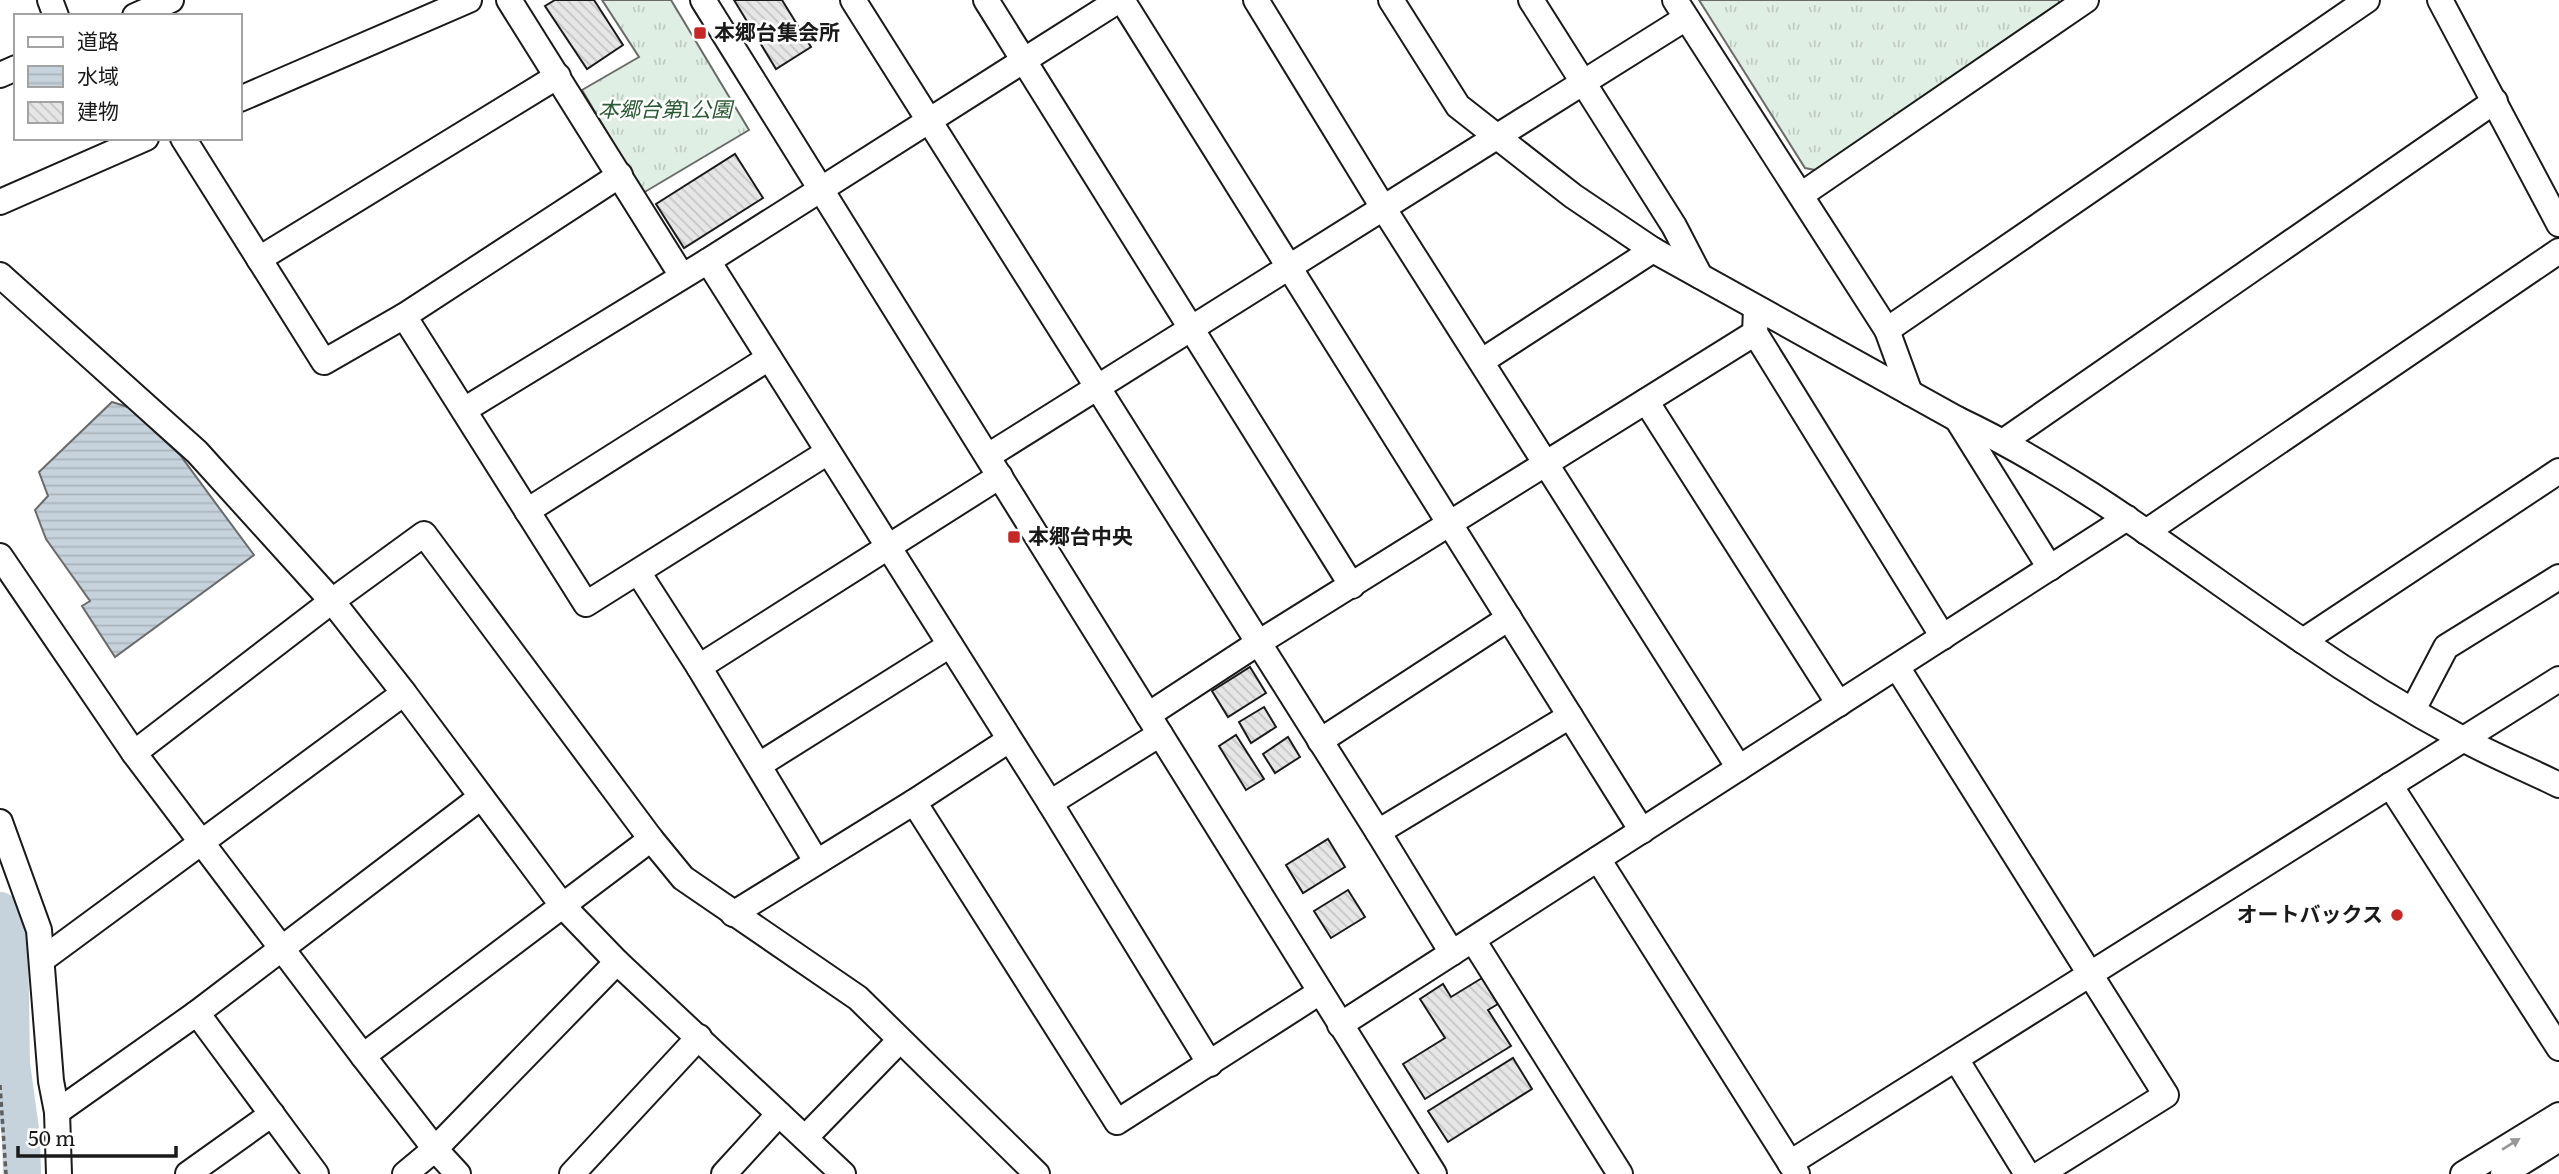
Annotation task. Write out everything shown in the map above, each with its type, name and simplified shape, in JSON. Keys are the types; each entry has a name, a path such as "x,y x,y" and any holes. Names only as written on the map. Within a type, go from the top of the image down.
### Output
{"street":[{"path":"242,98 470,0"},
{"path":"509,0 682,276"},
{"path":"702,0 1434,1174"},
{"path":"853,0 1452,953"},
{"path":"986,0 1352,586"},
{"path":"464,410 708,261 1120,0 1642,831"},
{"path":"1256,0 1384,209 1739,768"},
{"path":"1531,0 1674,226 1700,276"},
{"path":"1801,195 2086,0"},
{"path":"1887,330 2367,0"},
{"path":"2440,0 2559,224"},
{"path":"1401,4 1458,106 1573,196 1653,250 1957,419 2004,441 2137,525 2303,641 2413,710 2463,739 2559,785"},
{"path":"699,667 890,547 1098,388 1584,82 1680,9 1887,330 1910,393"},
{"path":"259,259 558,76"},
{"path":"2004,441 2495,101"},
{"path":"0,202 141,140"},
{"path":"184,140 324,362 404,316 620,175"},
{"path":"1482,361 1653,250"},
{"path":"1340,1025 2050,568 2137,525 2559,251"},
{"path":"708,261 890,547 1210,1064"},
{"path":"0,275 197,452 332,601 562,905 617,962 843,1174"},
{"path":"1756,309 1755,333 1943,636"},
{"path":"404,316 586,604 828,452"},
{"path":"1050,803 1258,643 1755,333"},
{"path":"527,511 769,358"},
{"path":"1646,401 1839,704"},
{"path":"1957,419 2050,568"},
{"path":"2303,641 2559,471"},
{"path":"134,753 424,534 651,839 683,877 858,998 1037,1174"},
{"path":"0,556 134,753 363,1056 435,1149 458,1174"},
{"path":"638,572 699,667 816,861"},
{"path":"2413,710 2446,647 2559,577"},
{"path":"1320,741 1509,618"},
{"path":"759,765 950,645"},
{"path":"1897,667 2166,1095 2040,1174"},
{"path":"1598,859 1794,1169 1956,1059 2559,679"},
{"path":"43,959 404,693"},
{"path":"1378,832 1570,716"},
{"path":"733,914 1009,740"},
{"path":"2390,785 2559,1048"},
{"path":"57,1112 197,1013 481,797"},
{"path":"914,802 1117,1122 1320,992"},
{"path":"0,822 39,930 51,1081 57,1112 59,1174"},
{"path":"363,1056 651,839"},
{"path":"1473,940 1620,1174"},
{"path":"405,1174 435,1149 617,962"},
{"path":"197,1013 316,1174"},
{"path":"572,1174 699,1037"},
{"path":"805,1138 900,1040"},
{"path":"1956,1059 2027,1174"},
{"path":"188,1174 271,1114"},
{"path":"724,1174 779,1114"},
{"path":"2463,1174 2559,1115"},
{"path":"2503,1174 2559,1139"}],"path":[{"path":"0,1085 6,1174"}],"green space":[{"name":"本郷台第1公園","path":"602,0 671,0 749,130 643,193 582,90 639,57"},
{"path":"1699,0 2058,0 2062,6 1820,171 1805,168"}],"water":[{"path":"112,402 128,407 180,455 254,555 115,657 82,606 90,601 46,539 35,510 48,496 39,472"}],"building":[{"path":"555,0 594,0 623,45 587,69 545,6"},
{"path":"734,0 782,0 811,47 776,69"},
{"path":"735,154 763,198 684,248 656,204"},
{"path":"1250,667 1266,693 1228,717 1212,691"},
{"path":"1264,707 1276,727 1251,743 1239,722"},
{"path":"1236,735 1264,779 1246,790 1219,746"},
{"path":"1288,737 1300,757 1275,773 1263,754"},
{"path":"1328,839 1345,867 1303,893 1286,865"},
{"path":"1348,890 1365,917 1331,938 1314,911"},
{"path":"1482,978 1498,1004 1488,1010 1511,1046 1425,1099 1403,1064 1445,1038 1420,999 1443,984 1451,997"},
{"path":"1513,1058 1532,1089 1448,1142 1428,1111"}],"waterway":[{"path":"0,911 9,936 11,1064 21,1137 22,1174"}],"place":[{"name":"本郷台集会所","path":"700,33"},
{"name":"本郷台中央","path":"1014,537"},
{"name":"オートバックス","path":"2397,915"}]}
